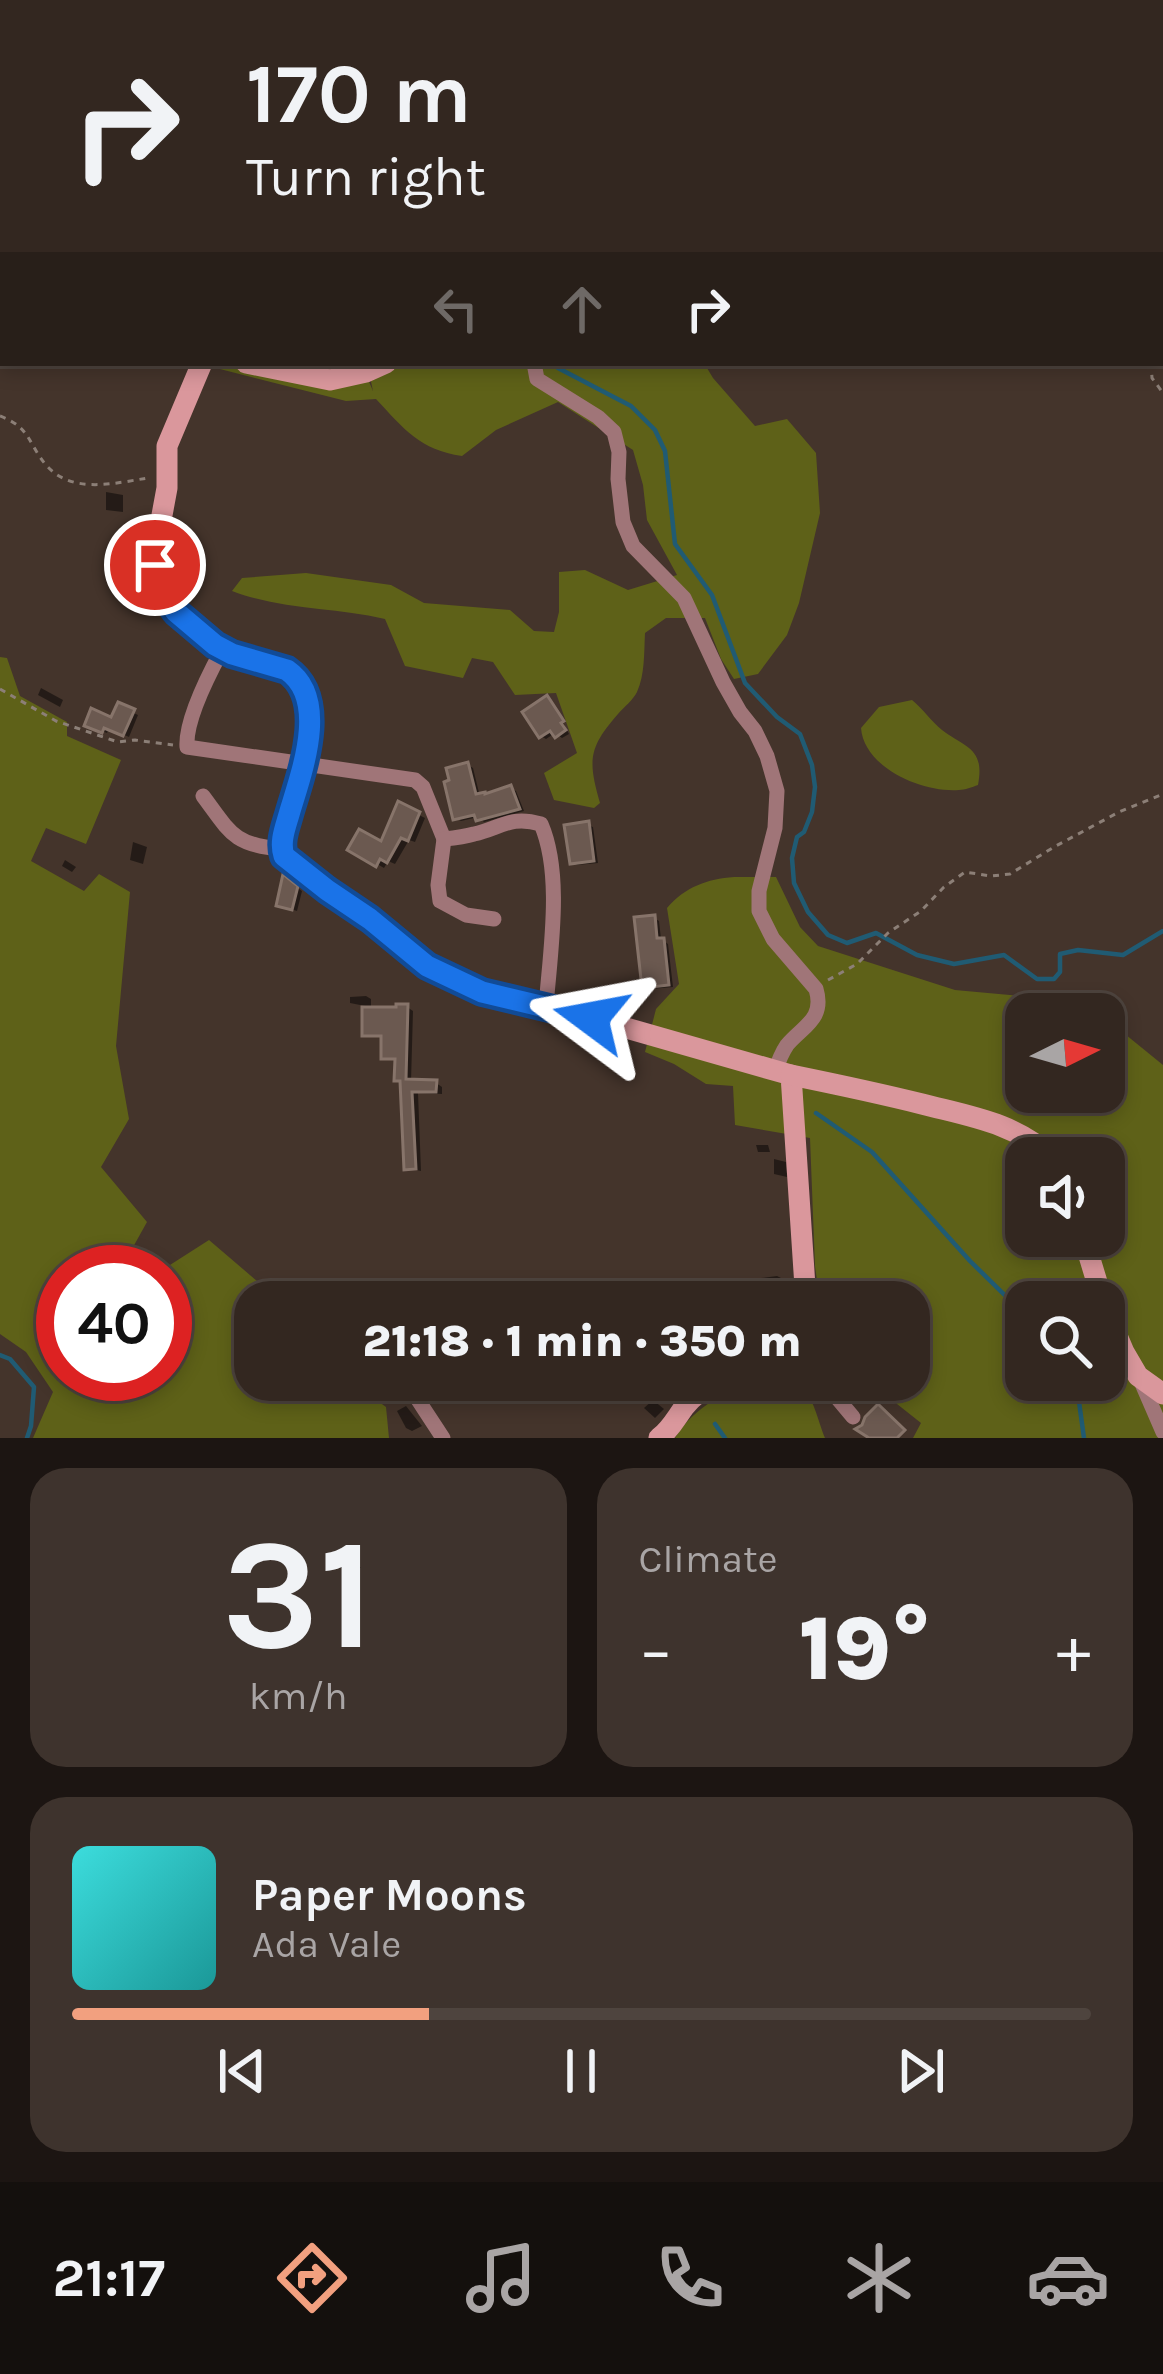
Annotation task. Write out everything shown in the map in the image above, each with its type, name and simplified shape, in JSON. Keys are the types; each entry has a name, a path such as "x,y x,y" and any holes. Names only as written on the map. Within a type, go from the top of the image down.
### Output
{"street":[{"path":"201,366 167,446 155,553 159,582 176,612 222,650 287,670 296,677 310,705 304,763 281,849"},
{"path":"261,366 330,380 379,366"},
{"path":"535,366 537,379 614,432 623,522 633,546 683,598 723,682 767,756 777,791 775,829 759,891 759,911 773,939 819,998 812,1023 779,1057 804,1281"},
{"path":"222,650 187,734 187,747 421,783 444,839 440,901 466,915 494,920"},
{"path":"203,796 236,839 281,849 292,863 427,966 482,992 783,1074 988,1121 1025,1137"},
{"path":"444,839 479,834 506,821 541,824 555,904 546,1007"},
{"path":"1125,1354 1163,1432"},
{"path":"1138,1376 1163,1394"},
{"path":"418,1401 442,1438"},
{"path":"659,1438 691,1401"},
{"path":"840,1401 853,1417"}],"path":[{"path":"1151,366 1152,379 1163,393"},
{"path":"0,416 17,423 47,466 63,478 104,487 167,476"},
{"path":"0,688 56,721 118,742 187,747"},
{"path":"816,989 857,964 965,872 1010,874 1119,812 1163,794"}],"shaded area":[{"path":"362,366 373,391 368,366 706,366 755,426 787,419 816,453 820,513 787,635 758,674 734,679 705,618 666,618 645,633 637,692 596,746 593,765 600,803 594,808 554,800 544,773 577,753 556,693 515,695 493,662 472,658 463,678 405,666 385,619 270,602 232,591 242,578 306,573 391,585 424,603 510,610 534,631 554,632 559,572 585,570 628,590 677,575 647,520 633,450 558,402 496,430 462,456 435,449 414,436 376,399 346,401 216,368"},
{"path":"0,657 7,658 20,696 67,722 67,736 121,760 86,844 46,828 31,861 84,891 99,874 130,892 116,1046 129,1119 101,1167 147,1222 134,1245 36,1245 36,1367 26,1352 0,1334"},
{"path":"912,700 942,730 972,750 979,763 978,785 959,790 929,787 898,775 873,755 861,728 879,707"},
{"path":"776,877 800,927 818,946 955,990 1005,995 1005,1113 1125,1113 1125,1034 1163,1065 1163,1438 913,1438 921,1423 893,1401 930,1401 930,1281 817,1281 810,1138 735,1125 733,1086 706,1084 645,1052 656,1009 679,984 667,908 689,889 706,882"},
{"path":"209,1240 257,1281 234,1281 234,1401 378,1401 386,1407 389,1438 33,1438 49,1401 192,1401 192,1251"},
{"path":"713,1401 811,1401 825,1438 675,1438"}],"building":[{"path":"547,695 566,730 555,738 550,731 539,738 522,712"},
{"path":"118,702 135,709 123,736 84,726 91,708 111,717"},
{"path":"468,762 476,794 511,785 520,809 476,821 474,815 453,820 444,782 449,780 446,768"},
{"path":"398,801 420,812 408,841 401,838 387,863 380,859 376,867 347,850 359,829 381,841"},
{"path":"589,821 594,861 570,864 564,825"},
{"path":"283,874 298,886 292,910 276,906"},
{"path":"655,915 657,938 664,938 669,985 642,988 634,917"},
{"path":"408,1004 406,1079 437,1080 436,1092 412,1092 416,1169 404,1170 395,1059 381,1059 381,1036 362,1036 362,1007"},
{"path":"878,1404 905,1430 897,1438 869,1438 855,1429"}],"waterway":[{"path":"558,366 631,406 655,430 665,451 675,544 712,595 745,683 800,734 815,787 812,812 797,837 792,858 794,883 808,912 828,935 847,943 876,933 917,955 954,964 1004,955 1037,979 1054,979 1060,972 1060,954 1078,950 1123,955 1163,931"},
{"path":"816,1113 872,1152 1005,1295"},
{"path":"0,1355 10,1359 34,1387 27,1438"},
{"path":"1079,1401 1084,1438"},
{"path":"715,1424 725,1438"}],"route":[{"path":"155,565 165,597 176,612 222,650 287,670 307,694 310,718 304,763 283,836 284,856 427,966 482,992 591,1018"}]}
